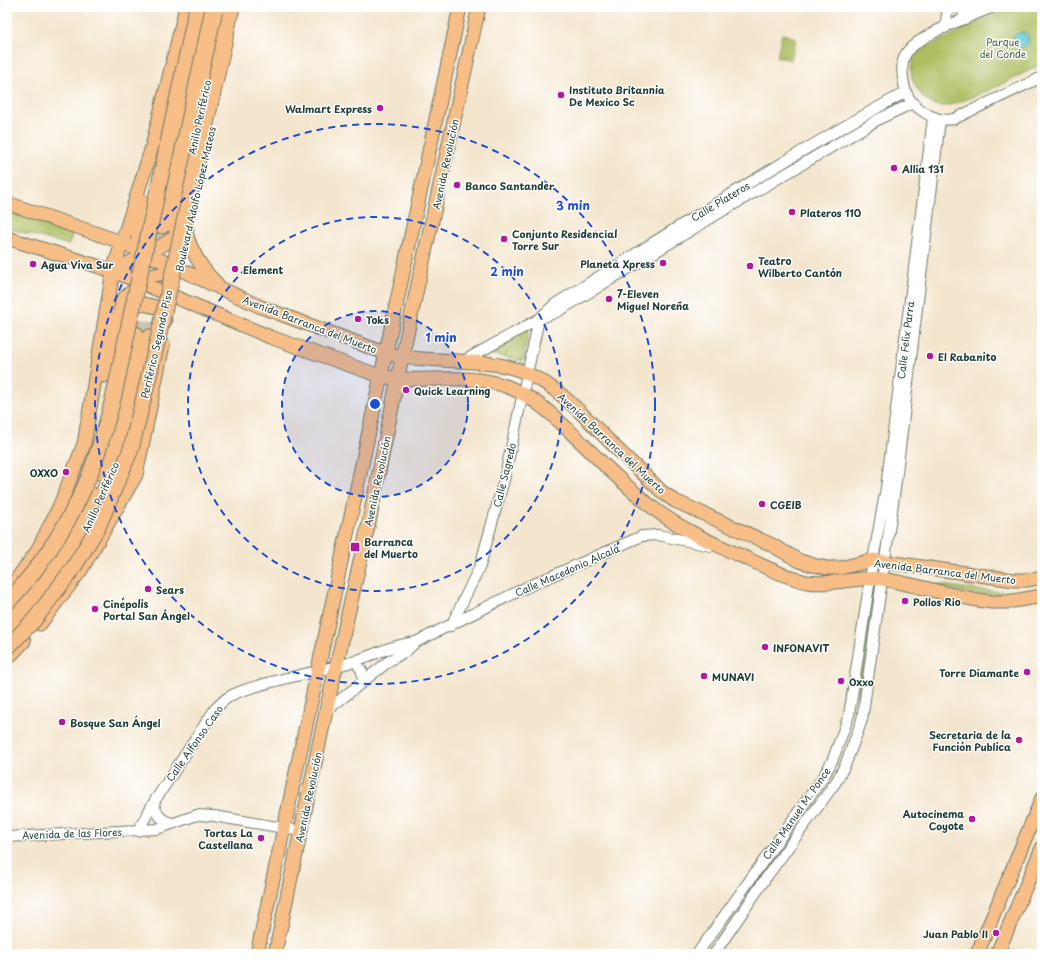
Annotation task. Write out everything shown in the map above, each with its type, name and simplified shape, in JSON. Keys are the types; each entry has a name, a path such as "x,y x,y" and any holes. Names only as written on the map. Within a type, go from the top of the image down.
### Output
{"highway":[{"path":"7,603 55,542 74,508 92,468 103,436 114,395 197,7"},
{"name":"Anillo Periférico","path":"176,231 211,7"},
{"name":"Anillo Periférico","path":"176,231 223,7"},
{"name":"Periférico Segundo Piso","path":"7,648 35,619 74,567 98,527 131,449 158,339 232,7"},
{"name":"Anillo Periférico","path":"7,617 91,522 122,445 143,336"},
{"path":"36,553 70,545 73,581"},
{"name":"Anillo Periférico","path":"7,634 29,612 70,545"}],"main road":[{"path":"84,444 113,271 120,242 152,147 186,7"},
{"name":"Boulevard Adolfo López Mateos","path":"7,659 40,624 73,581 105,531 136,475 179,270 176,231 238,7"},
{"name":"Avenida Revolución","path":"257,954 460,7"},
{"name":"Avenida Revolución","path":"275,954 326,711 369,522 397,380 479,7"},
{"path":"146,280 137,231 138,217 150,169 152,147"},
{"name":"Avenida Barranca del Muerto","path":"7,203 120,242 142,254 261,307 385,353 402,357 465,360 507,367 528,373 551,386 571,403 662,492 675,501 763,541 800,561 826,568 840,568 881,558 905,565 1014,580 1028,580 1042,577"},
{"path":"137,231 176,231 192,249 210,278 223,289"},
{"path":"113,271 176,231"},
{"path":"7,238 146,280"},
{"path":"7,592 36,553 60,504 95,417 119,309 123,299 146,280 179,270"},
{"name":"Avenida Barranca del Muerto","path":"146,280 173,297 270,337 380,376 397,380 468,379 487,381 524,393 549,411 597,458 655,510 725,548 789,577 808,582 840,582 876,579 978,600 1007,602 1026,600 1042,596"},
{"path":"123,299 160,308 167,325"},
{"path":"597,458 611,443"},
{"path":"1026,600 1042,590"},
{"path":"977,954 1042,798"},
{"path":"996,954 1042,848"}],"street":[{"path":"945,28 948,7"},
{"path":"961,7 966,19"},
{"path":"992,7 916,42 906,53 901,68 906,92 913,103 937,119 962,117 1042,77"},
{"name":"Calle Plateros","path":"539,319 555,304 701,212 867,113 906,92"},
{"name":"Calle Plateros","path":"465,360 539,319 559,311 716,215 879,120 913,103"},
{"name":"Calle Felix Parra","path":"881,558 886,488 937,119"},
{"name":"Calle Felix Parra","path":"881,558 902,435 937,119"},
{"name":"Calle Sagredo","path":"451,626 480,566 504,480 539,319"},
{"name":"Calle Macedonio Alcalá","path":"326,711 363,681 416,642 451,626 529,586 642,536 658,535 725,548"},
{"name":"Calle Manuel M. Ponce","path":"697,954 824,776 833,759 850,715 881,558"},
{"name":"Calle Manuel M. Ponce","path":"714,954 768,875 836,782 846,764 862,720 876,579"},
{"name":"Calle Macedonio Alcalá","path":"318,671 355,661 403,643 416,642"},
{"path":"355,661 362,671 363,681"},
{"name":"Calle Alfonso Caso","path":"138,831 154,802 215,709 226,698 239,692 318,671"},
{"path":"154,802 159,816 167,822 177,823"},
{"name":"Avenida de las Flores","path":"7,837 157,829 197,815 214,816 301,831"},
{"path":"146,816 155,822 157,829"}],"green space":[{"name":"Parque del Conde","path":"1008,7 1030,7 1042,13 1042,64 990,90 960,102 939,106 926,100 920,94 911,74 913,61 917,52"},
{"path":"782,34 796,38 791,60 777,57"},
{"path":"7,210 72,235 69,245 7,228"},
{"path":"529,327 523,361 490,354"},
{"path":"888,577 978,590 1019,593 1042,590 1035,596 978,595"},
{"path":"865,596 871,597 862,712 856,712"}],"water":[{"path":"1021,32 1027,34 1029,40 1027,46 1021,48 1015,46 1013,40 1015,34"}],"tunnel":[{"path":"136,334 162,226"},
{"path":"150,337 175,229"}],"place":[{"name":"Instituto Britannia De Mexico Sc","path":"561,95"},
{"name":"Walmart Express","path":"380,108"},
{"name":"Allia 131","path":"894,168"},
{"name":"Banco Santander","path":"457,185"},
{"name":"Plateros 110","path":"792,212"},
{"name":"Conjunto Residencial Torre Sur","path":"504,239"},
{"name":"Planeta Xpress","path":"663,263"},
{"name":"Agua Viva Sur","path":"33,264"},
{"name":"Teatro Wilberto Cantón","path":"750,266"},
{"name":"Element","path":"235,269"},
{"name":"7-Eleven Miguel Noreña","path":"609,299"},
{"name":"Toks","path":"358,319"},
{"name":"El Rabanito","path":"930,356"},
{"name":"Quick Learning","path":"406,390"},
{"name":"OXXO","path":"66,472"},
{"name":"CGEIB","path":"762,504"},
{"name":"Barranca del Muerto","path":"355,547"},
{"name":"Sears","path":"148,589"},
{"name":"Pollos Rio","path":"905,601"},
{"name":"Cinépolis Portal San Ángel","path":"95,609"},
{"name":"INFONAVIT","path":"765,647"},
{"name":"Torre Diamante","path":"1027,672"},
{"name":"MUNAVI","path":"704,676"},
{"name":"Oxxo","path":"841,681"},
{"name":"Bosque San Ángel","path":"62,722"},
{"name":"Secretaria de la Función Publica","path":"1019,740"},
{"name":"Autocinema Coyote","path":"972,819"},
{"name":"Tortas La Castellana","path":"261,838"},
{"name":"Juan Pablo II","path":"996,933"}]}
